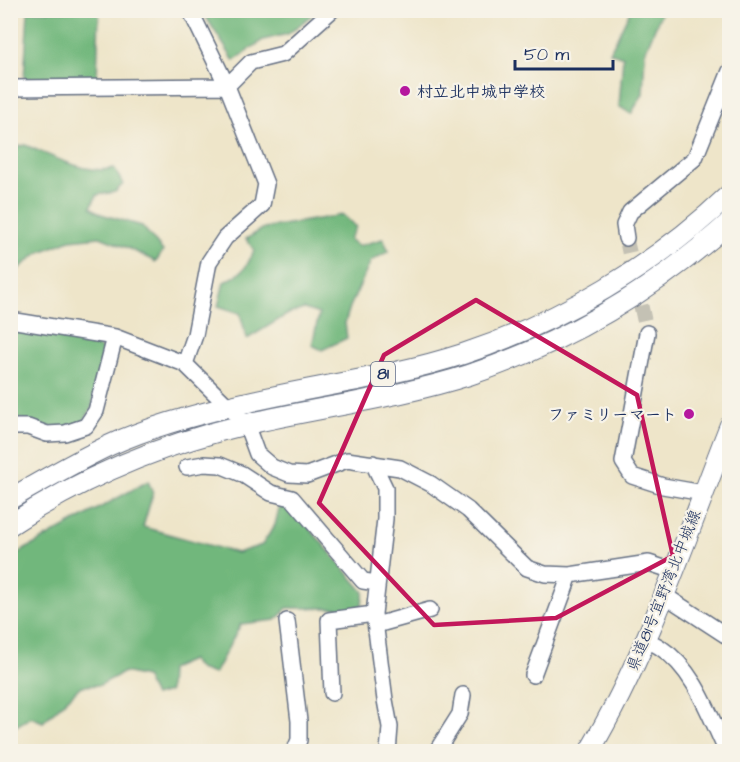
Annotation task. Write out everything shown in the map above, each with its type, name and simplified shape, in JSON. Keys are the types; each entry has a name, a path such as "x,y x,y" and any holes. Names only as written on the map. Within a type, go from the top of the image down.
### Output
{"main road":[{"name":"81","path":"10,500 111,444 175,422 228,407 462,354 526,330 588,298 638,267 689,230 729,194"},
{"name":"81","path":"10,525 46,503 113,468 188,441 246,424 404,392 468,375 537,348 630,298 681,263 729,222"},
{"name":"県道81号宜野湾北中城線","path":"589,752 612,713 664,595 729,425"}],"street":[{"path":"185,364 195,335 209,262 225,238 262,205 266,184 227,86 190,10"},
{"path":"10,88 227,86 251,63 283,54 332,10"},
{"path":"626,238 624,225 630,213 695,158 729,71"},
{"path":"10,320 115,338 185,364 246,424 257,454 272,467 289,474 307,475 347,460 400,468 431,484 468,510 527,568 545,574 570,575 649,563 674,571"},
{"path":"647,333 623,462 632,476 663,486 703,493"},
{"path":"10,427 28,427 47,434 65,433 86,426 96,411 115,338"},
{"path":"373,463 384,488 385,519 375,619 390,727 388,752"},
{"path":"187,467 204,464 220,465 242,474 271,493 292,498 363,581 377,583"},
{"path":"533,675 570,575"},
{"path":"664,595 729,638"},
{"path":"332,693 328,620 375,619 430,610"},
{"path":"287,621 299,721 299,740 294,752"},
{"path":"644,640 662,648 681,666 696,688 727,752"},
{"path":"436,752 460,714 463,695"}],"highlighted area":[{"path":"476,300 637,395 673,556 556,618 434,625 319,503 384,355"}],"green space":[{"path":"28,11 99,11 97,80 24,79"},
{"path":"202,11 317,11 288,34 263,40 234,61"},
{"path":"630,11 662,11 645,52 643,94 631,114 619,106 623,57 610,52"},
{"path":"25,145 81,167 104,170 114,168 123,184 115,192 97,195 91,207 101,214 142,226 163,251 156,262 100,237 70,240 38,253 11,275 10,208 13,202 10,198 11,148"},
{"path":"343,215 356,227 349,239 358,246 383,239 389,251 371,261 345,323 347,338 322,350 312,345 319,314 304,309 288,314 247,339 240,313 218,306 224,282 240,273 254,250 246,239 264,228"},
{"path":"10,328 94,343 104,351 92,408 82,424 57,428 21,419 11,419"},
{"path":"148,481 153,493 143,527 237,553 262,545 275,525 280,504 292,508 364,592 361,608 287,608 276,620 241,624 214,674 199,669 191,660 170,669 169,692 154,696 145,677 124,672 100,685 81,686 43,722 31,717 11,729 11,557"}],"tunnel":[{"path":"626,238 647,333"}],"place":[{"name":"村立北中城中学校","path":"405,91"},
{"name":"ファミリーマート","path":"689,414"}]}
